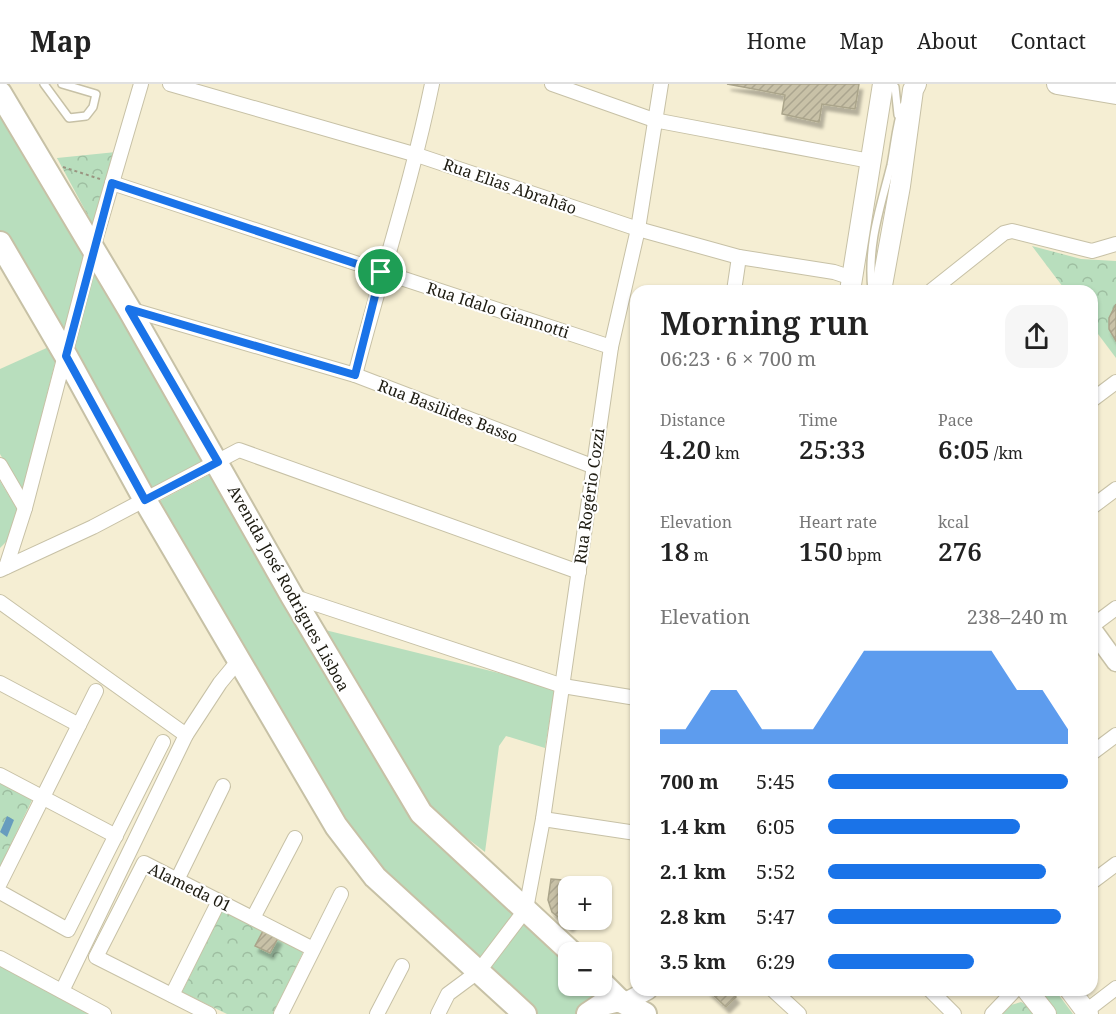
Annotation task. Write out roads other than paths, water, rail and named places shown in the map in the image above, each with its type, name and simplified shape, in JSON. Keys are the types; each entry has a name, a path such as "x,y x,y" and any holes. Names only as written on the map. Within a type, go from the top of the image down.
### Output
{"main road":[{"path":"851,284 883,84"},
{"path":"882,285 912,96 916,84"},
{"path":"1058,84 1116,94"},
{"name":"Avenida José Rodrigues Lisboa","path":"0,93 129,309 218,462 292,596 421,813 561,942"},
{"path":"0,243 67,370 336,826 375,877 525,1014"},
{"path":"612,992 622,1001 645,1014"},
{"path":"1032,996 1046,1014"},
{"path":"1074,996 1087,1013"},
{"path":"588,1014 603,1004 622,1001"}],"street":[{"path":"3,569 25,508 67,370 93,248 141,84"},
{"name":"Rua Elias Abrahão","path":"170,84 417,155 638,229 739,257 834,272 851,284"},
{"path":"355,375 381,272 417,155 432,84"},
{"path":"552,84 654,120 870,161"},
{"name":"Rua Rogério Cozzi","path":"526,909 543,819 592,466 611,347 638,229 661,84"},
{"name":"Rua Idalo Giannotti","path":"112,183 611,347"},
{"path":"939,285 1004,233 1012,231 1092,251 1116,244"},
{"path":"735,285 739,257"},
{"name":"Rua Basilides Basso","path":"129,309 355,375 592,466"},
{"path":"1098,395 1114,383"},
{"path":"3,569 145,500 239,450 579,572"},
{"path":"0,465 25,508"},
{"path":"1098,502 1116,489"},
{"path":"292,596 563,686 630,697"},
{"path":"0,602 186,735"},
{"path":"1098,623 1116,608"},
{"path":"1098,636 1116,662"},
{"path":"62,991 186,735 220,683 239,660"},
{"path":"0,682 79,726"},
{"path":"0,883 96,691"},
{"path":"1098,748 1116,735"},
{"path":"0,892 68,930 163,742"},
{"path":"0,775 116,836"},
{"path":"177,880 223,786"},
{"path":"543,819 630,832"},
{"path":"253,918 295,838"},
{"name":"Alameda 01","path":"209,1014 96,957 144,863 313,949"},
{"path":"1098,878 1116,864"},
{"path":"281,1014 341,894"},
{"path":"172,995 219,901"},
{"path":"438,1014 448,994 479,971 526,909"},
{"path":"0,958 104,1014"},
{"path":"376,1014 402,966"},
{"path":"1087,1013 1116,988"},
{"path":"622,1001 634,996"},
{"path":"645,1014 648,996"},
{"path":"780,996 799,1014"},
{"path":"936,996 954,1014"},
{"path":"992,1014 1009,996"}],"lane":[{"path":"44,84 69,118 86,116 93,107 96,94 62,84"},
{"path":"891,84 895,87 898,118"},
{"path":"871,285 869,267 878,205 891,166 898,118 910,84"},
{"path":"891,166 905,148"},
{"path":"851,284 869,267"}],"water":[{"path":"7,816 14,820 7,837 0,832"}]}
